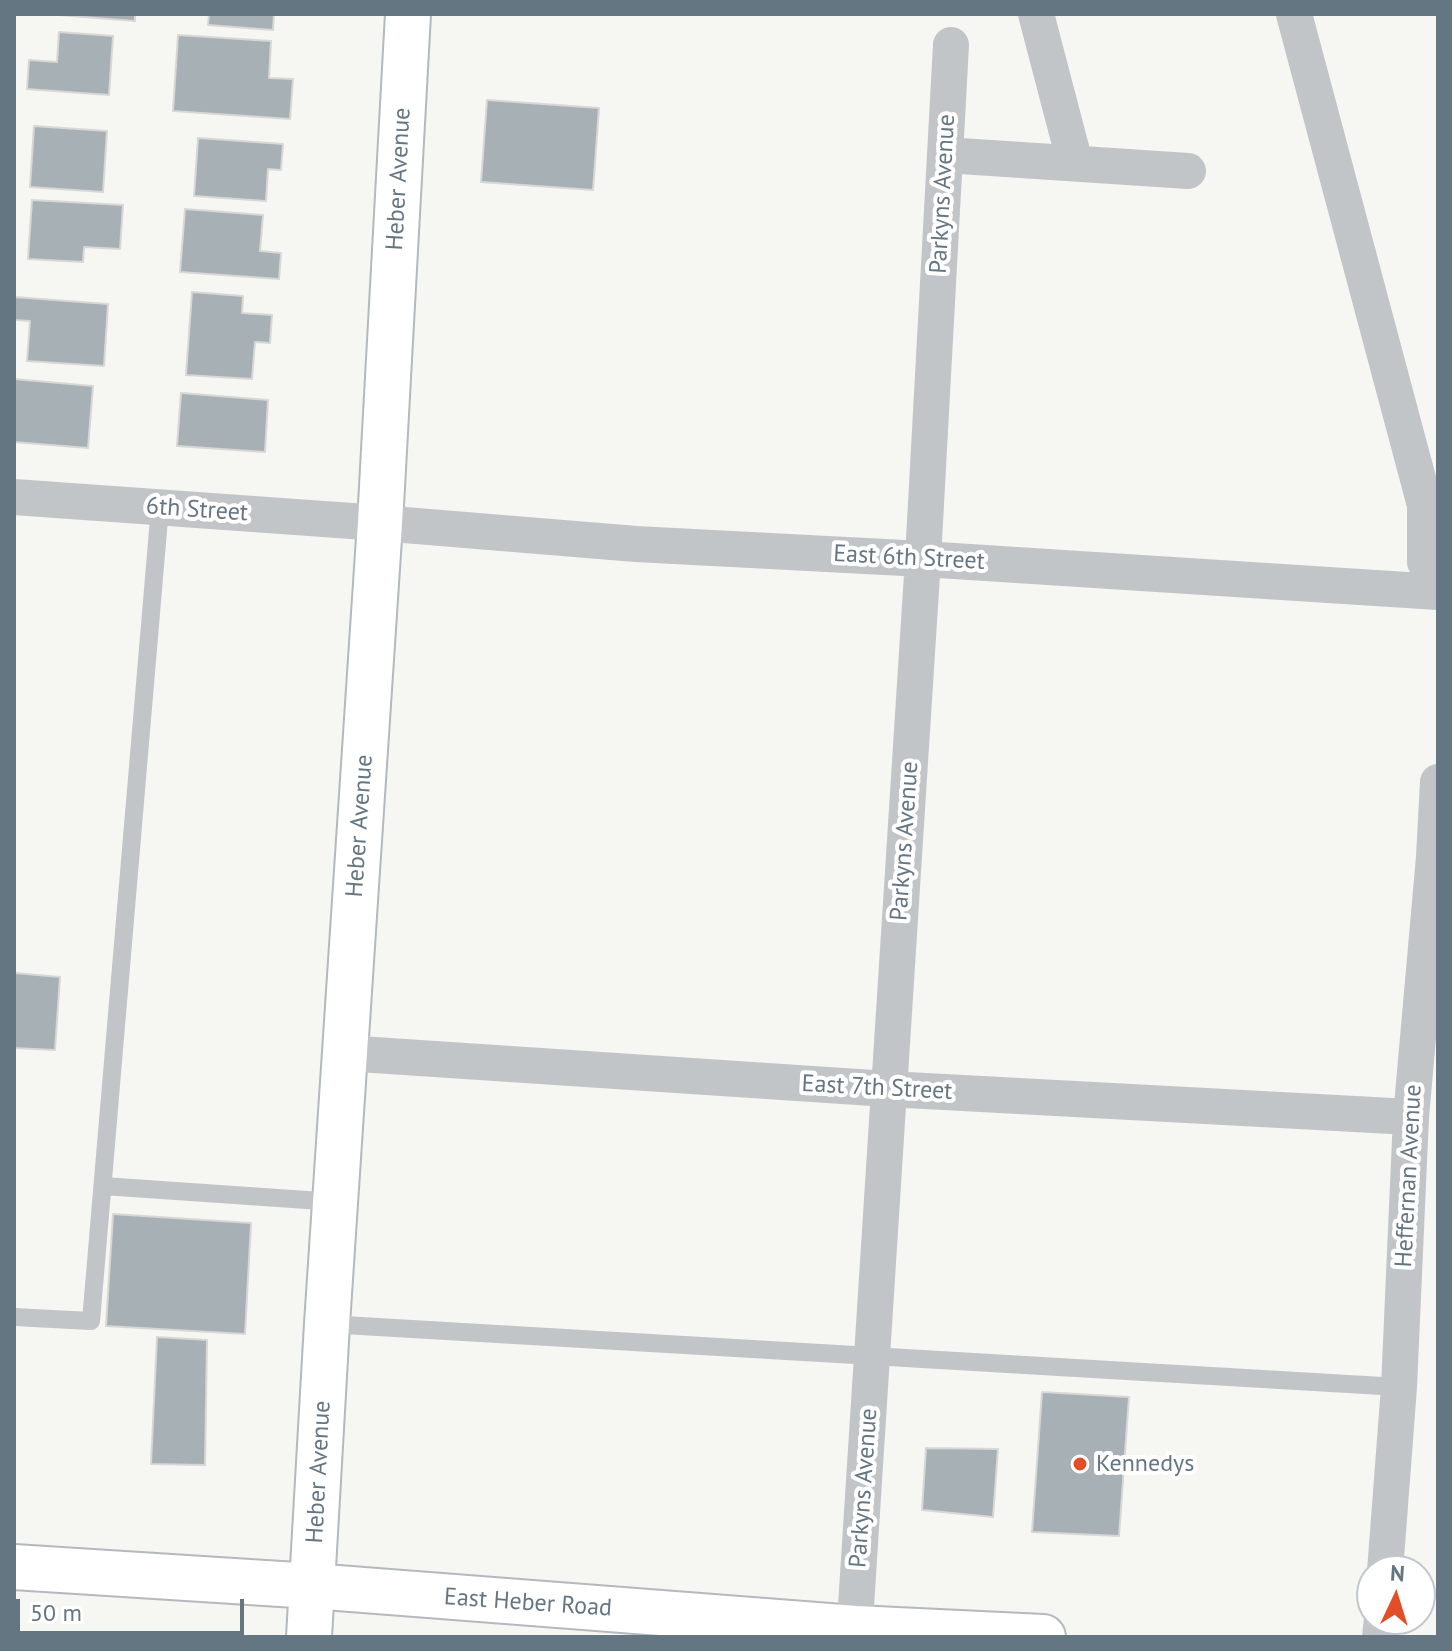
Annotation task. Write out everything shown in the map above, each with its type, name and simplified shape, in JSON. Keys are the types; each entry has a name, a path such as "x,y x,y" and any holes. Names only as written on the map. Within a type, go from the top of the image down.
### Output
{"street":[{"name":"Heber Avenue","path":"309,1637 380,523 408,14"},
{"path":"1036,14 1075,163"},
{"path":"1294,14 1425,505 1425,562 1438,579"},
{"name":"Parkyns Avenue","path":"855,1632 923,559 951,45"},
{"path":"945,155 1188,171"},
{"name":"6th Street","path":"14,497 380,523"},
{"name":"East 6th Street","path":"380,523 636,544 1438,592"},
{"name":"Heffernan Avenue","path":"1386,1555 1399,1387 1411,1117 1438,782"},
{"name":"East 7th Street","path":"344,1053 888,1089 1411,1117"},
{"name":"East Heber Road","path":"14,1567 312,1586 855,1632 1043,1637"}],"lane":[{"path":"14,1317 91,1321 160,507"},
{"path":"103,1186 336,1202"},
{"path":"327,1324 1399,1387"}],"building":[{"path":"46,14 135,14 135,21"},
{"path":"209,14 274,14 273,30 208,25"},
{"path":"59,32 113,36 109,95 27,89 29,60 57,62"},
{"path":"178,35 271,41 269,78 293,79 290,119 173,111"},
{"path":"487,100 599,108 593,190 481,182"},
{"path":"34,126 107,131 103,192 30,187"},
{"path":"198,138 283,144 281,170 268,169 266,201 194,196"},
{"path":"32,200 123,205 120,249 84,247 83,262 28,259"},
{"path":"185,209 263,215 260,251 281,253 279,279 180,272"},
{"path":"192,292 243,296 242,313 272,315 270,343 255,342 252,379 186,375"},
{"path":"14,297 108,304 104,366 27,361 30,321 14,320"},
{"path":"14,379 93,386 88,448 14,442"},
{"path":"181,393 268,400 265,452 177,446"},
{"path":"15,973 60,977 55,1050 14,1048"},
{"path":"113,1214 251,1223 245,1334 106,1326"},
{"path":"157,1337 207,1340 205,1465 151,1464"},
{"name":"Kennedys","path":"1042,1392 1129,1397 1119,1536 1032,1532"},
{"path":"926,1448 998,1449 993,1517 922,1510"}],"place":[{"name":"Kennedys","path":"1080,1464"}]}
